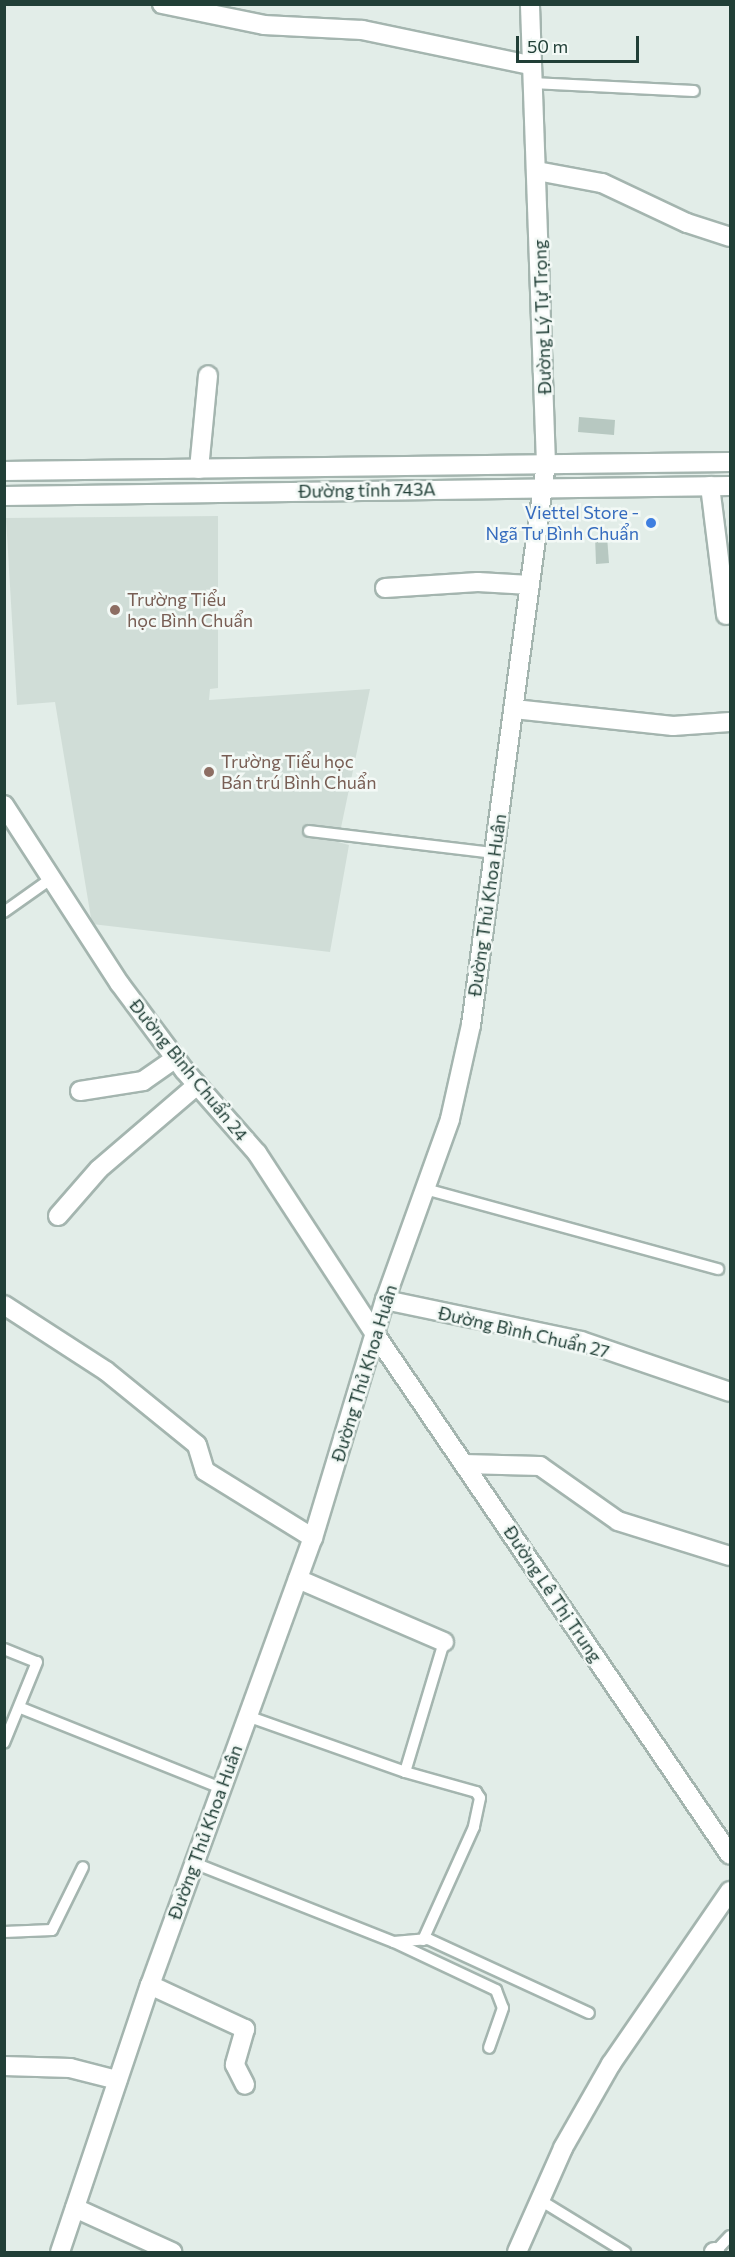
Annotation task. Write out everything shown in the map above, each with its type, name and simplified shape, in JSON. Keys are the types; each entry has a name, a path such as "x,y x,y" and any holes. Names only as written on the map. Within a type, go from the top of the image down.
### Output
{"street":[{"path":"162,4 264,25 362,30 531,74"},
{"name":"Đường Lý Tự Trọng","path":"530,4 546,464"},
{"path":"537,171 602,183 687,224 730,237"},
{"path":"199,469 208,375"},
{"name":"Đường tỉnh 743A","path":"4,471 730,462"},
{"name":"Đường Thủ Khoa Huân","path":"60,2253 117,2080 139,2030 150,1985 313,1538 385,1300 450,1119 471,1025 546,464"},
{"path":"710,486 726,615"},
{"name":"Đường tỉnh 743A","path":"4,496 730,486"},
{"path":"386,588 478,582 530,585"},
{"path":"514,709 673,726 730,722"},
{"name":"Đường Bình Chuẩn 24","path":"4,805 176,1058 257,1153 375,1334"},
{"path":"80,1091 143,1081 176,1058"},
{"path":"58,1216 99,1169 197,1085"},
{"name":"Đường Bình Chuẩn 27","path":"385,1300 580,1341 730,1392"},
{"path":"4,1305 106,1371 197,1445 205,1471 313,1538"},
{"name":"Đường Lê Thị Trung","path":"375,1334 725,1834 730,1855"},
{"path":"464,1464 540,1466 618,1521 730,1556"},
{"path":"298,1578 444,1642"},
{"path":"517,2253 540,2200 611,2064 730,1891"},
{"path":"150,1985 245,2029 236,2064 245,2085"},
{"path":"4,2066 69,2068 117,2080"},
{"path":"75,2208 172,2253"}],"lane":[{"path":"531,74 694,91"},
{"path":"309,831 494,854"},
{"path":"4,912 52,878"},
{"path":"425,1189 718,1269"},
{"path":"405,1772 444,1642"},
{"path":"4,1649 37,1662 21,1708 4,1743"},
{"path":"21,1708 221,1788"},
{"path":"247,1716 405,1772 476,1792 480,1798 474,1827 423,1940"},
{"path":"194,1863 394,1942 496,1990 503,2008 489,2048"},
{"path":"4,1932 52,1930 83,1867"},
{"path":"394,1942 423,1940 589,2013"},
{"path":"540,2200 625,2253"},
{"path":"714,2252 730,2236"}],"shaded area":[{"name":"Trường Tiểu học Bán trú Bình Chuẩn","path":"218,516 218,688 210,689 209,700 370,689 338,842 349,845 330,952 92,924 55,702 17,705 6,518"}],"building":[{"path":"579,417 615,420 614,435 578,432"},
{"path":"595,536 607,536 609,563 596,564"}],"place":[{"name":"Viettel Store - Ngã Tư Bình Chuẩn","path":"651,523"},
{"name":"Trường Tiểu học Bình Chuẩn","path":"115,610"},
{"name":"Trường Tiểu học Bán trú Bình Chuẩn","path":"209,772"}]}
